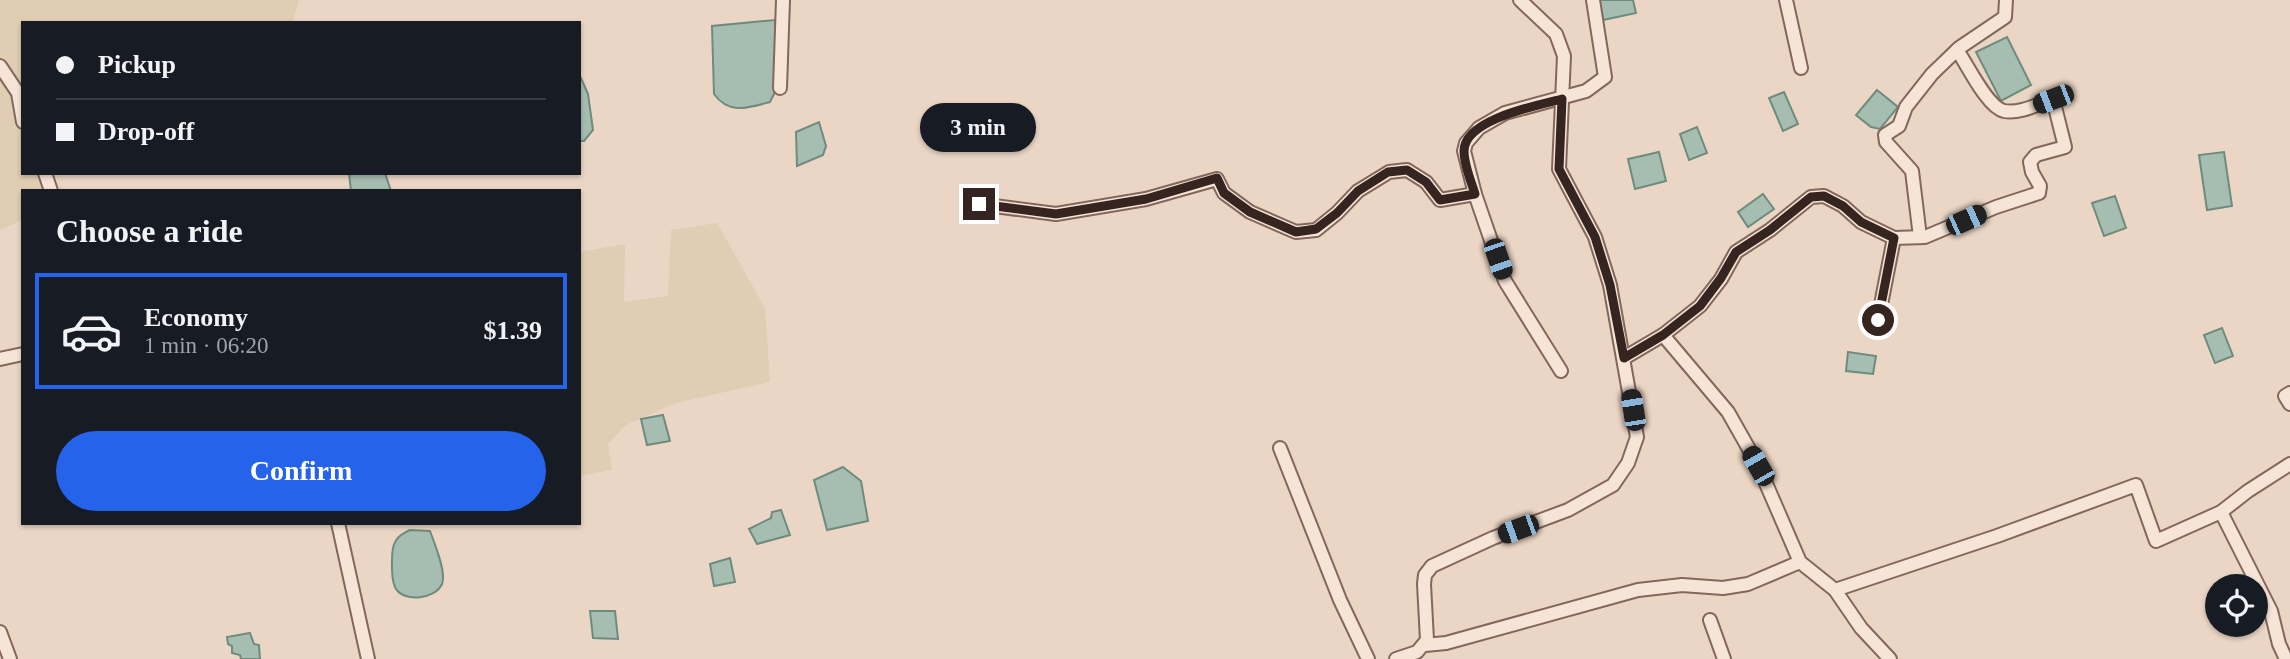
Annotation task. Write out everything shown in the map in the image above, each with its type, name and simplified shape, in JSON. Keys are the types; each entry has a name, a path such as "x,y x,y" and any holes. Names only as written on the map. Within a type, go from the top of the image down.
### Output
{"street":[{"path":"780,88 783,0"},
{"path":"1420,652 1427,640 1425,575 1432,566 1493,538 1568,510 1613,485 1628,463 1637,437 1610,285 1595,237 1559,169 1564,57 1556,34 1520,0"},
{"path":"1561,370 1505,281 1475,194 1464,151 1466,143 1479,128 1505,113 1586,91 1605,77 1593,0"},
{"path":"1786,0 1801,68"},
{"path":"1920,237 1912,171 1886,142 1885,135 1899,126 1906,107 1957,50 2005,17 2006,0"},
{"path":"1624,358 1663,335 1700,306 1736,252 1770,230 1811,197 1824,196 1843,206 1861,222 1894,238 1920,237 2039,193 2040,186 2030,163 2036,155 2065,146 2053,99 2022,110 2004,111 1996,107 1957,50"},
{"path":"0,66 18,93 21,110"},
{"path":"979,204 1056,214 1146,199 1217,178 1224,193 1250,212 1296,232 1316,229 1337,213 1358,191 1388,172 1407,170 1426,182 1440,200 1475,194"},
{"path":"1878,320 1894,238"},
{"path":"1663,335 1728,412 1758,466 1800,562 1835,590 1861,628 1890,659"},
{"path":"0,359 21,354"},
{"path":"2290,393 2285,396 2290,404"},
{"path":"1280,448 1340,600 1368,659"},
{"path":"1835,590 1997,536 2136,485 2156,541 2221,512 2290,464"},
{"path":"2221,512 2271,611 2279,644 2286,659"},
{"path":"338,525 368,659"},
{"path":"1396,659 1638,590 1682,585 1723,588 1748,584 1800,562"},
{"path":"1710,620 1724,659"},
{"path":"0,632 10,659"}],"shaded area":[{"path":"0,0 299,0 293,21 21,21 21,175 51,175 55,189 21,189 21,221 0,230"},
{"path":"1599,0 1633,0 1636,13 1603,20"},
{"path":"775,20 775,92 770,102 747,108 726,105 714,94 712,26"},
{"path":"2007,37 2031,85 2001,101 1976,52"},
{"path":"581,78 588,94 593,130 581,141"},
{"path":"1877,90 1898,107 1880,129 1871,127 1856,115"},
{"path":"1784,92 1798,124 1783,131 1769,98"},
{"path":"819,122 826,146 823,155 797,166 796,132"},
{"path":"1697,127 1707,153 1689,160 1680,134"},
{"path":"1659,152 1666,181 1635,189 1628,159"},
{"path":"2224,152 2232,206 2207,210 2199,155"},
{"path":"349,175 386,175 390,189 351,189"},
{"path":"1763,194 1774,209 1748,227 1738,212"},
{"path":"2115,196 2126,228 2104,236 2092,203"},
{"path":"717,223 765,308 770,382 676,403 626,425 608,444 612,470 581,476 581,252 625,244 624,302 668,296 671,230"},
{"path":"2222,328 2233,356 2215,363 2204,335"},
{"path":"1848,352 1876,356 1873,374 1846,371"},
{"path":"663,415 670,441 647,445 641,419"},
{"path":"843,467 861,481 868,521 827,530 814,480"},
{"path":"781,510 790,535 757,544 749,529 771,518 772,512"},
{"path":"410,530 430,531 443,579 433,593 419,598 404,596 399,592 392,573 394,544 401,535"},
{"path":"730,558 735,582 714,586 710,564"},
{"path":"590,611 615,611 618,639 593,638"},
{"path":"250,633 254,644 259,645 260,659 241,659 240,655 232,653 232,646 228,644 227,637"}],"route":[{"path":"979,204 1056,214 1146,199 1217,178 1224,193 1250,212 1296,232 1316,229 1337,213 1358,191 1388,172 1407,170 1426,182 1440,200 1475,194 1464,151 1466,143 1479,128 1505,113 1562,99 1559,169 1595,237 1610,285 1624,358 1663,335 1700,306 1736,252 1800,208 1811,197 1824,196 1843,206 1861,222 1894,238 1878,320"}]}
